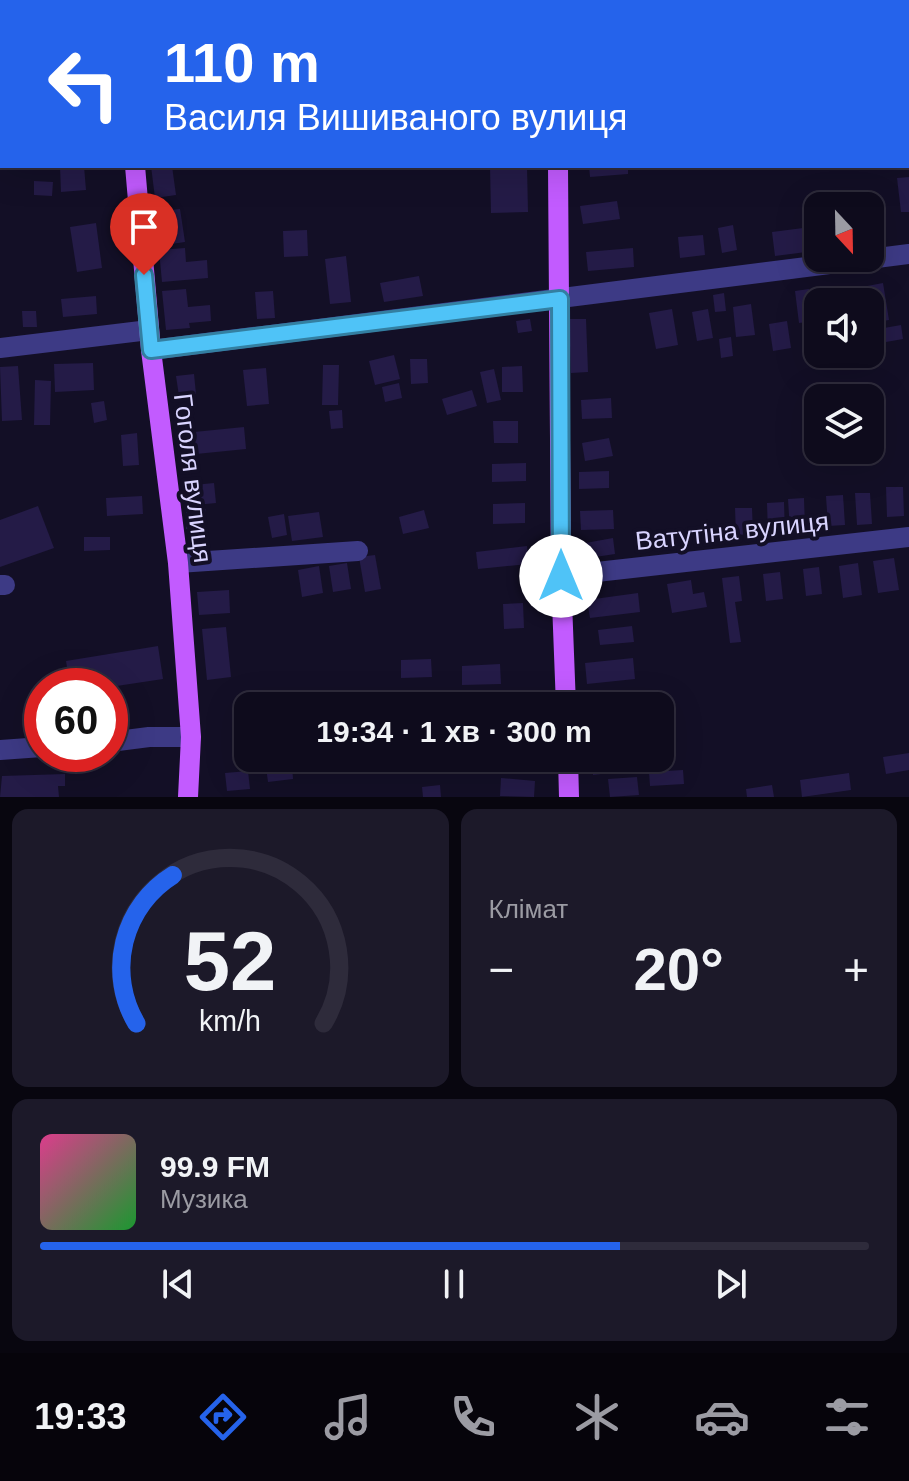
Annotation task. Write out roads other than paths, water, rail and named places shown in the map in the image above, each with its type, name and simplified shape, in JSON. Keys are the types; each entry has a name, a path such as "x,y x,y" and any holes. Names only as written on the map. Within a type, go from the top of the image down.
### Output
{"main road":[{"name":"Гоголя вулиця","path":"135,168 150,340 178,563 191,737 188,797"},
{"path":"558,168 561,576 565,692"},
{"path":"568,772 569,797"}],"street":[{"path":"0,348 150,340 560,299 909,254"},
{"name":"Ватутіна вулиця","path":"561,576 909,537"},
{"path":"178,563 358,551"},
{"path":"128,740 191,737"},
{"path":"0,750 24,748"}]}
